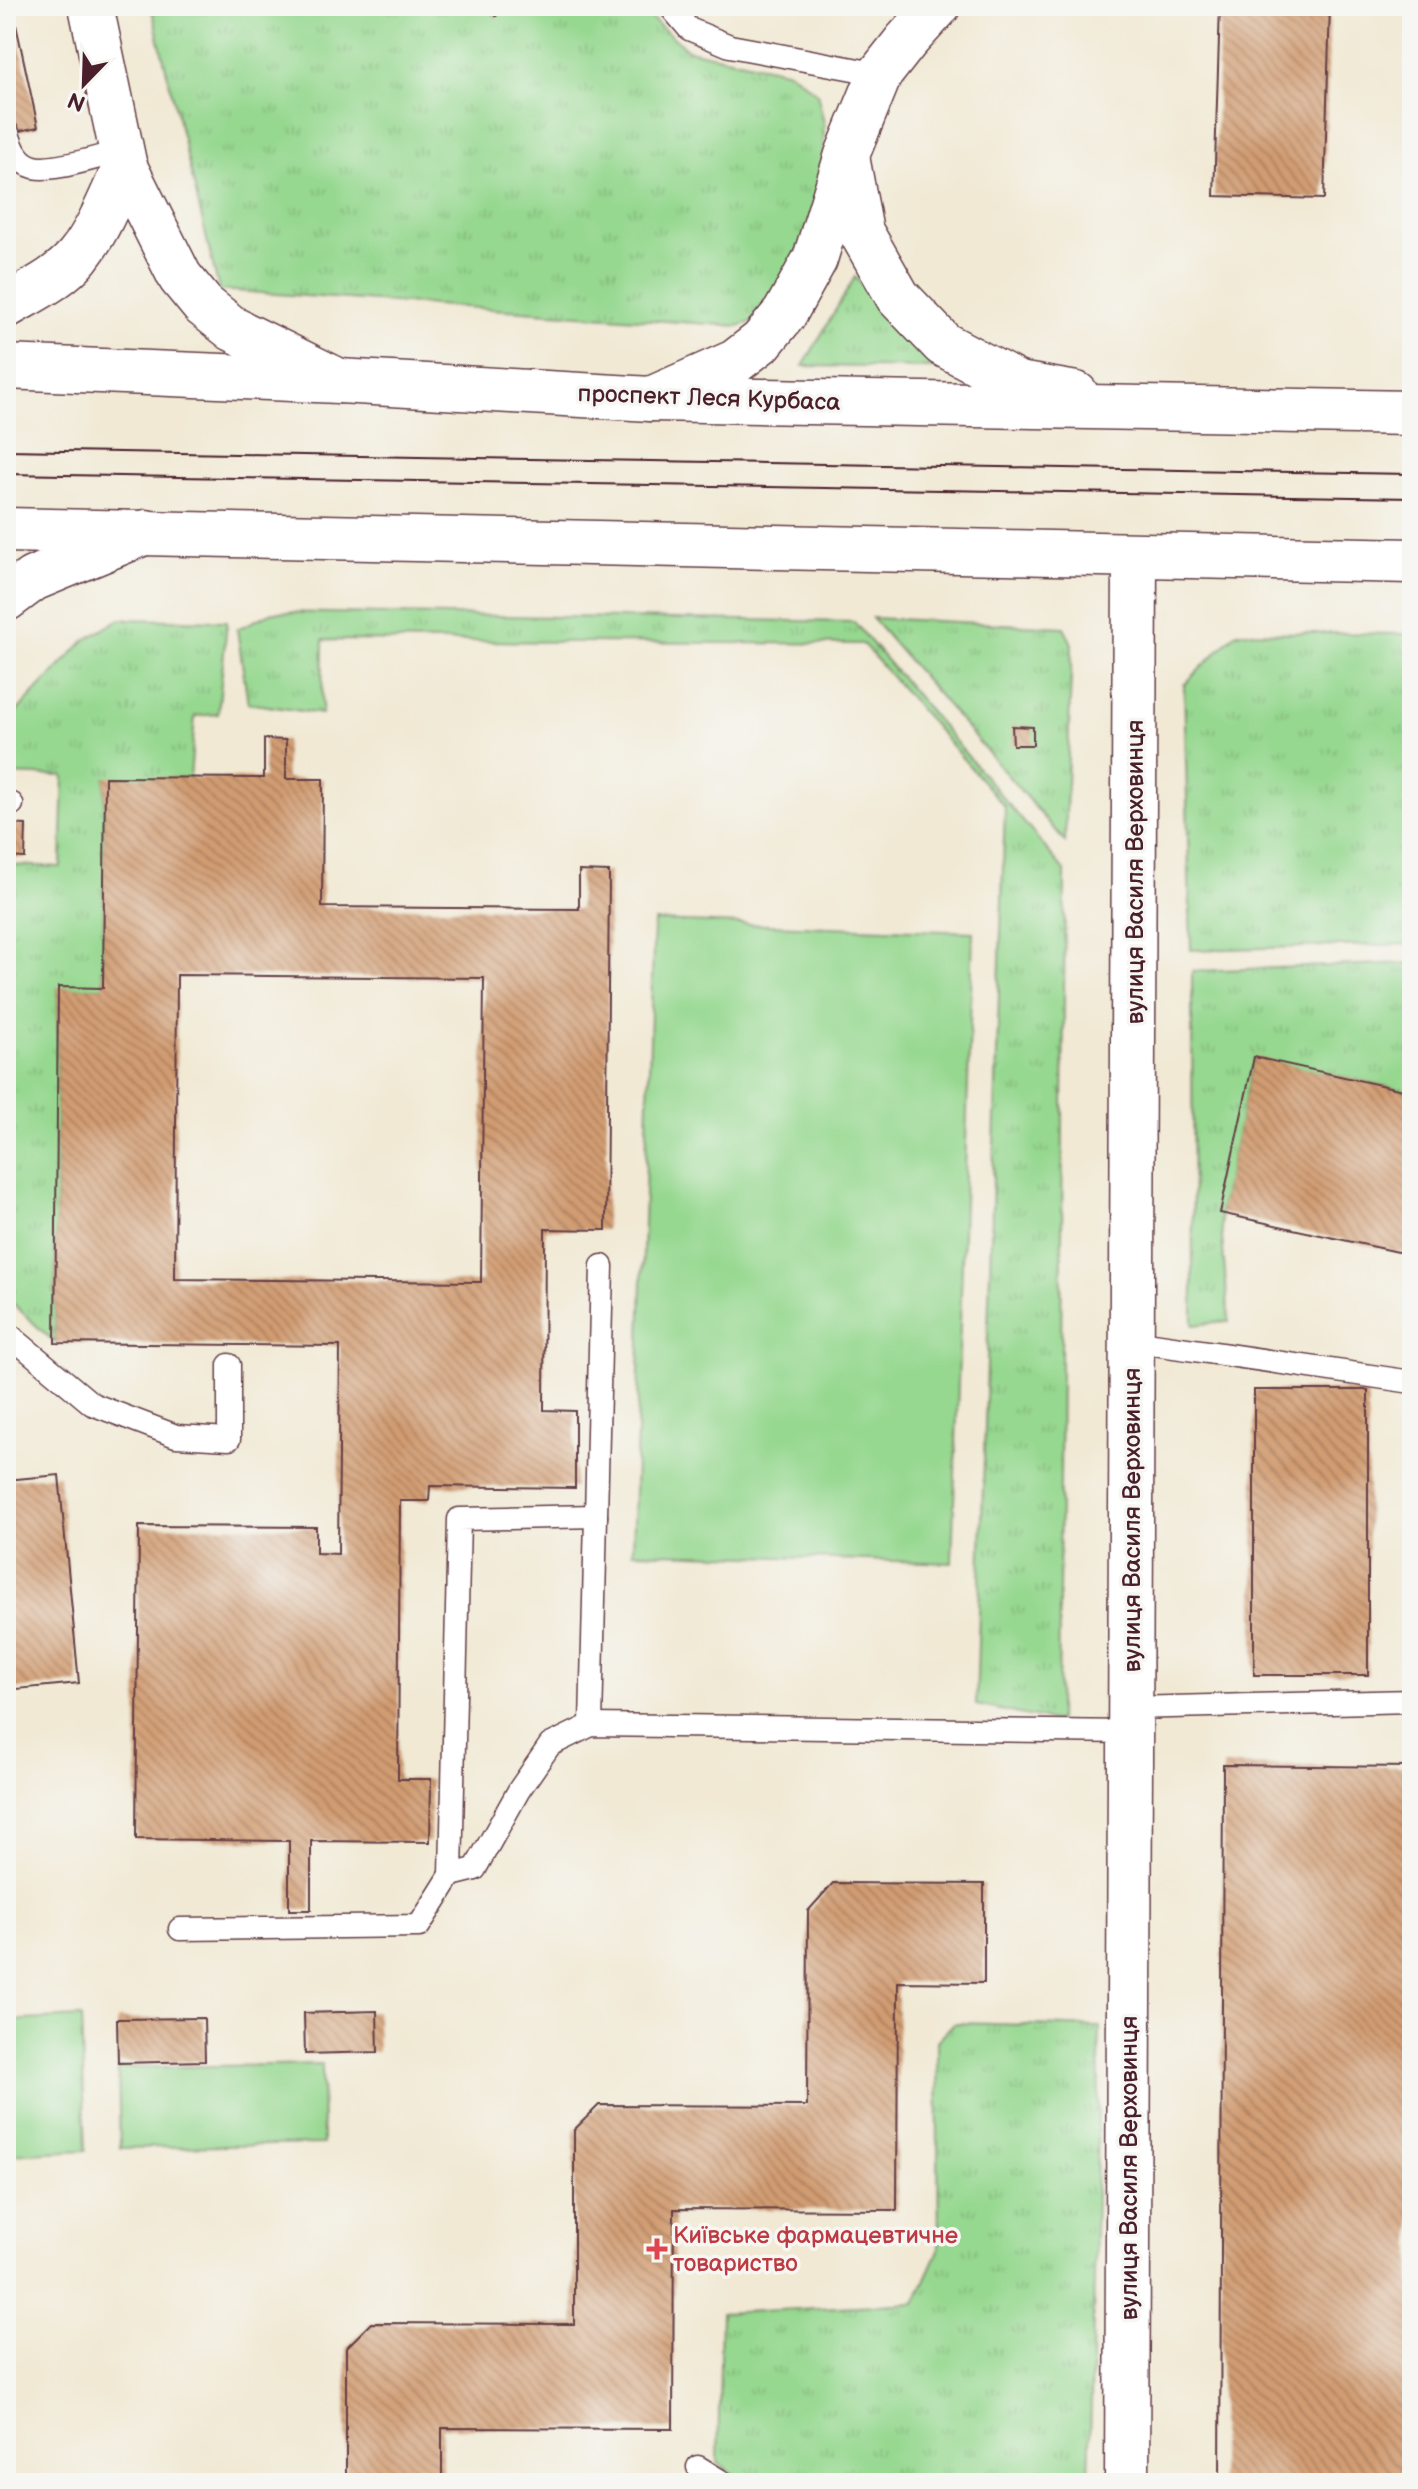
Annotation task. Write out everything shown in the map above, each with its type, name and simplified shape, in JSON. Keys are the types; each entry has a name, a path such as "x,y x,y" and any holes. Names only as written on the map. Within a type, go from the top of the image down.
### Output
{"main road":[{"path":"91,6 123,159 180,277 203,305 233,329 339,381"},
{"path":"651,399 735,362 762,341 785,313 815,259 847,155 880,74 938,6"},
{"path":"847,155 861,232 898,297 943,344 1018,384 1148,407"},
{"path":"6,306 43,285 77,257 103,216 123,159"},
{"name":"проспект Леся Курбаса","path":"6,367 339,381 651,399 1412,413"},
{"path":"6,530 1412,561"},
{"path":"6,599 33,579 146,532"},
{"name":"вулиця Василя Верховинця","path":"1127,2483 1135,557"}],"lane":[{"path":"672,6 689,29 730,46 880,74"},
{"path":"8,133 12,149 33,167 123,159"},
{"path":"591,1725 602,1266"},
{"path":"6,1332 92,1404 176,1436 229,1439 229,1365"},
{"path":"1133,1341 1412,1382"},
{"path":"180,1929 419,1926 451,1875 459,1519 596,1516"},
{"path":"451,1875 475,1869 519,1790 550,1745 591,1725 1131,1720 1412,1701"},
{"path":"698,2467 724,2483"}],"green space":[{"path":"151,6 486,6 496,16 506,6 637,6 688,50 790,72 817,93 824,123 823,184 795,262 759,320 738,326 219,290"},
{"path":"855,277 936,368 803,366"},
{"path":"273,612 854,622 1065,871 1058,1722 976,1705 1005,807 863,644 323,640 322,714 248,703 237,629"},
{"path":"872,618 1064,627 1072,644 1065,842"},
{"path":"120,619 227,621 218,714 195,716 190,778 105,778 103,988 58,988 55,1343 6,1297 6,865 61,867 64,776 6,774 6,723 84,641"},
{"path":"1237,632 1412,634 1412,944 1191,950 1184,685"},
{"path":"654,921 973,932 952,1563 633,1552"},
{"path":"1412,963 1412,1092 1254,1058 1220,1213 1229,1321 1193,1325 1192,971"},
{"path":"81,2017 86,2150 7,2154 6,2021"},
{"path":"954,2023 1100,2027 1089,2483 744,2483 718,2463 721,2313 915,2303 939,2250 937,2041"},
{"path":"322,2064 323,2144 120,2148 118,2068"}],"building":[{"path":"12,6 38,127 6,134 6,8"},
{"path":"486,6 506,6 496,16"},
{"path":"1220,6 1330,6 1324,199 1214,196"},
{"path":"1012,726 1033,727 1033,745 1013,745"},
{"path":"264,739 286,740 286,779 323,779 322,907 579,909 579,871 609,872 606,1230 545,1229 544,1410 575,1411 575,1488 430,1486 429,1501 400,1501 398,1779 431,1779 430,1842 311,1841 311,1910 289,1910 289,1841 136,1839 139,1526 316,1527 316,1553 338,1554 340,1346 55,1343 58,987 103,988 105,777 264,778","holes":["177,975 484,978 481,1282 175,1279"]},
{"path":"6,824 26,825 25,858 6,857"},
{"path":"1254,1057 1412,1092 1412,1255 1220,1213"},
{"path":"1254,1390 1368,1390 1368,1675 1254,1675"},
{"path":"59,1475 79,1683 6,1690 6,1480"},
{"path":"1223,1765 1412,1767 1412,2483 1220,2483"},
{"path":"833,1883 984,1884 984,1983 898,1982 897,2210 674,2209 673,2429 442,2428 442,2483 346,2483 346,2348 371,2323 574,2324 574,2130 599,2105 807,2106 808,1911"},
{"path":"377,2011 378,2052 305,2054 304,2013"},
{"path":"204,2018 205,2061 118,2063 117,2019"}],"tram line":[{"path":"6,450 1412,474"},
{"path":"6,474 1412,498"}],"place":[{"name":"Київське фармацевтичне товариство","path":"657,2249"}]}
